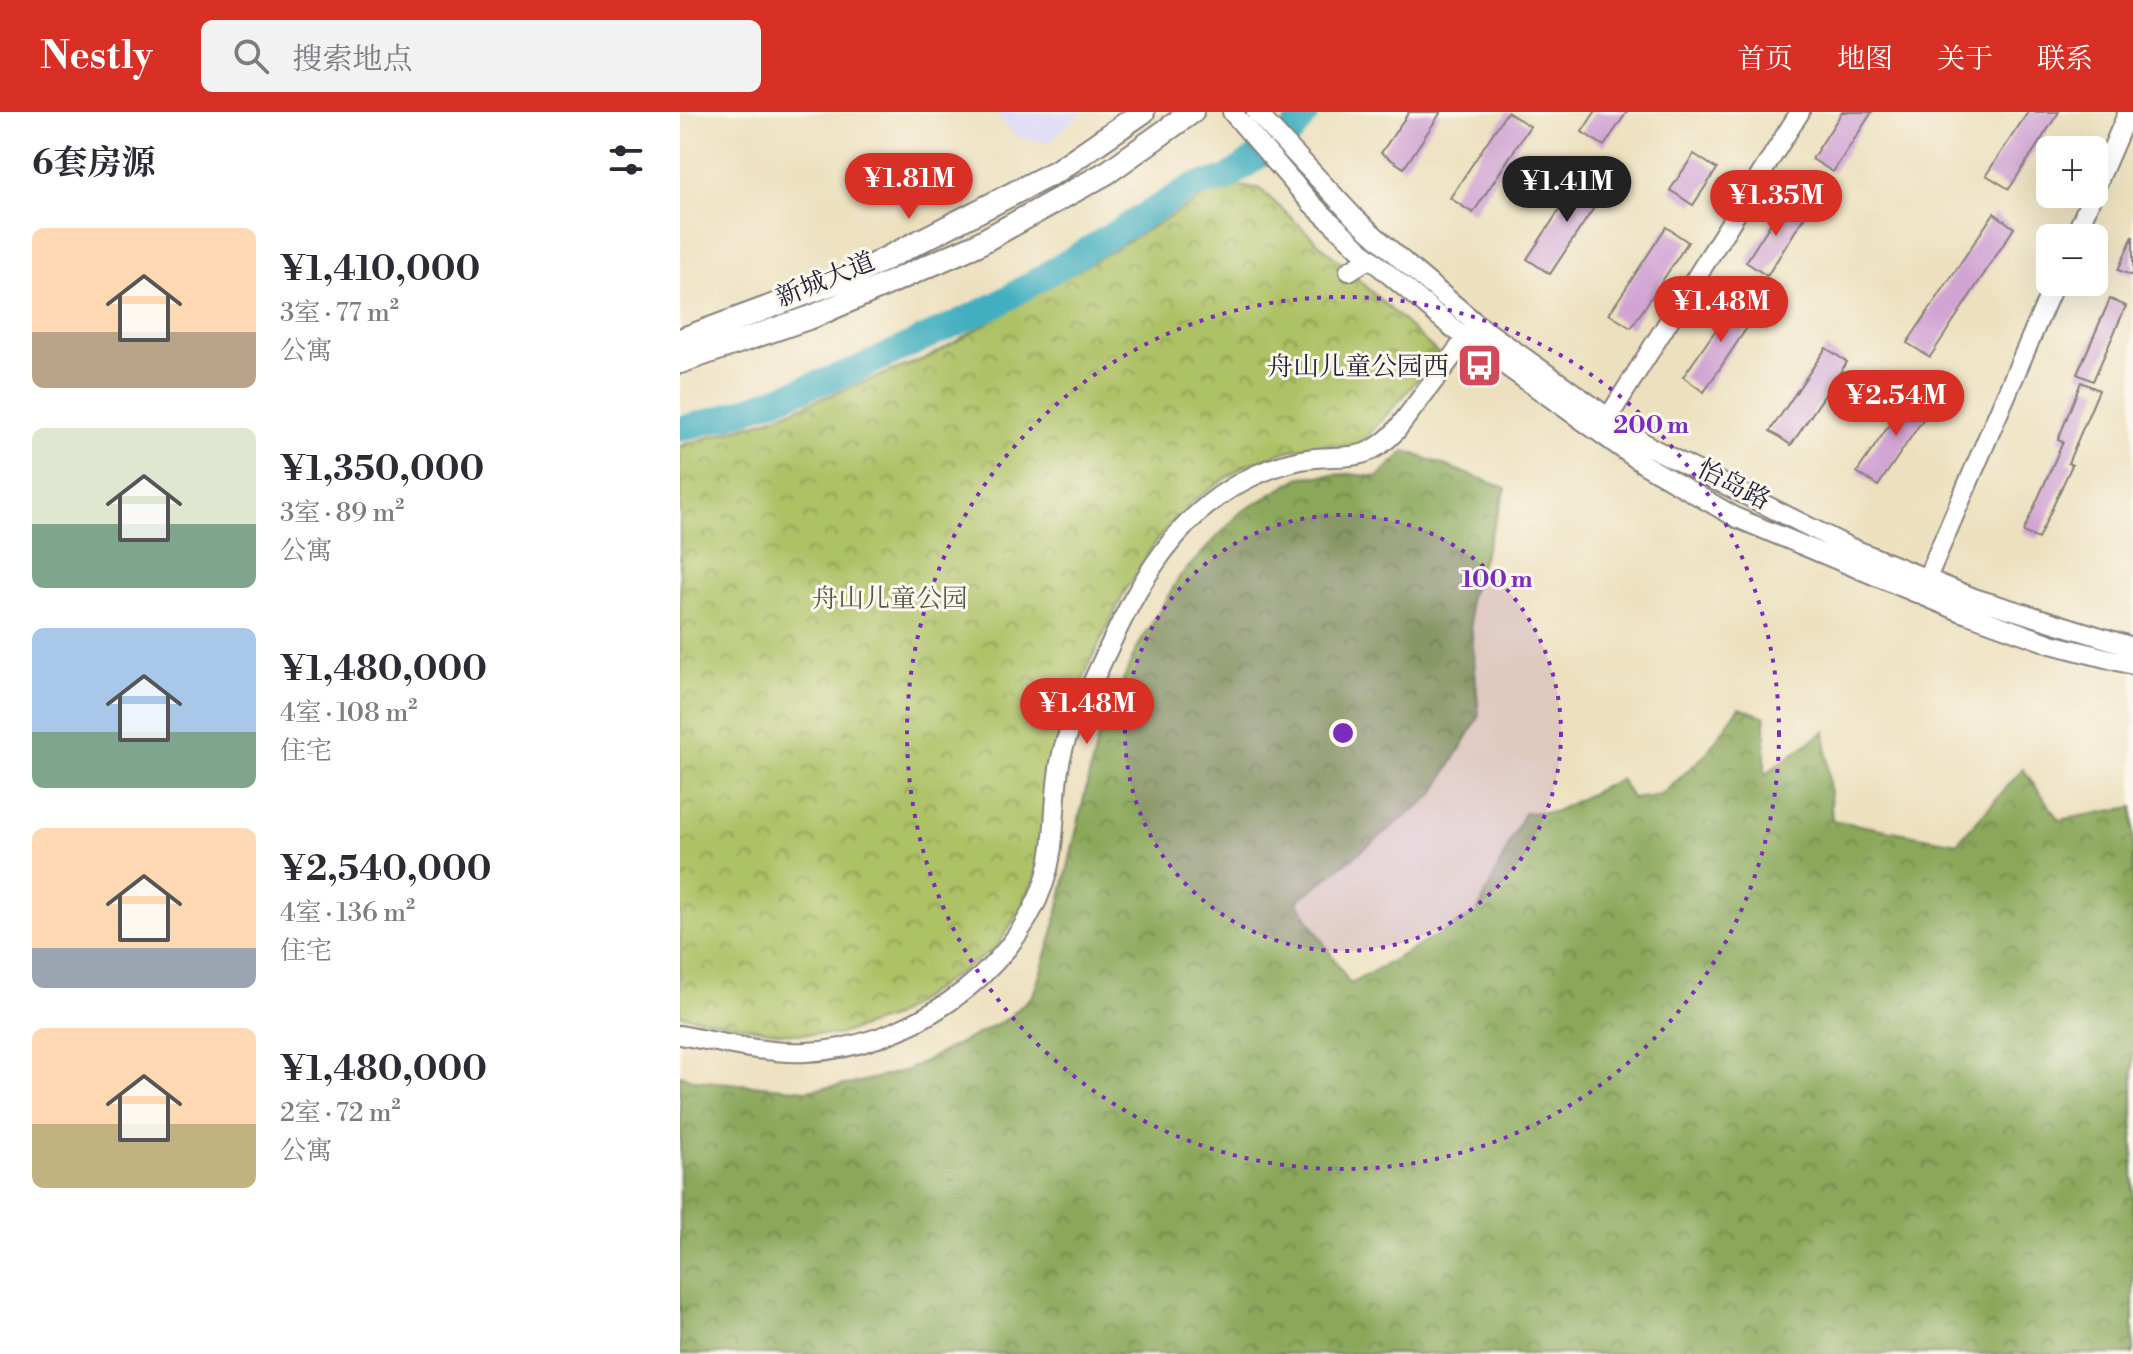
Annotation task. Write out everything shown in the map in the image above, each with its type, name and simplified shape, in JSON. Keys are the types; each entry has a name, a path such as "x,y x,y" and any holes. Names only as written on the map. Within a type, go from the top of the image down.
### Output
{"main road":[{"name":"新城大道","path":"680,340 848,278 1057,171 1143,112"},
{"name":"新城大道","path":"680,362 814,316 976,245 1108,172 1192,112"}],"street":[{"path":"1608,418 1800,112"},
{"path":"2108,158 2128,112"},
{"path":"1257,113 1353,216 1472,331 1650,447 1752,501 1849,547 1974,598 2133,647"},
{"name":"怡岛路","path":"1237,119 1312,204 1370,258 1472,331 1645,465 1737,518 1962,612 2051,644 2133,665"},
{"path":"1349,271 1370,258"},
{"path":"1927,578 2049,296"},
{"path":"680,1035 804,1053 862,1045 905,1029 989,970 1014,940 1044,882 1051,855 1056,789 1064,745 1127,609 1150,569 1176,536 1207,506 1262,470 1304,460 1353,457 1381,446 1472,331"}],"shaded area":[{"path":"994,112 1082,112 1048,143 1016,136"}],"green space":[{"name":"舟山儿童公园","path":"1224,185 1259,188 1440,355 1363,441 1355,446 1313,446 1287,451 1244,466 1196,499 1154,544 1124,593 1089,665 1059,743 1042,864 1021,909 998,945 893,1017 837,1035 782,1033 680,1015 680,446 761,422 929,357"},
{"path":"1406,451 1506,488 1469,600 1479,717 1433,795 1297,901 1350,984 1477,913 1524,813 1554,812 1620,779 1633,799 1661,795 1704,756 1740,707 1765,717 1765,774 1825,731 1832,820 1957,843 2023,769 2059,820 2133,807 2133,1354 680,1354 680,1075 695,1080 806,1090 852,1084 907,1070 1007,1019 1033,995 1052,937 1097,741 1136,650 1180,576 1241,512 1301,477 1349,474 1377,477"}],"building":[{"path":"1409,112 1441,112 1404,168 1381,153"},
{"path":"1507,112 1530,126 1473,213 1450,198"},
{"path":"1595,112 1627,112 1604,146 1582,132"},
{"path":"1842,112 1872,112 1833,172 1812,159"},
{"path":"2028,112 2059,112 2043,136 2036,136 2036,147 2009,189 1986,175"},
{"path":"1694,154 1717,169 1693,205 1670,190"},
{"path":"1584,173 1607,188 1550,274 1527,259"},
{"path":"1785,201 1806,214 1767,276 1746,262"},
{"path":"1994,213 2014,228 1930,357 1907,343"},
{"path":"1666,227 1688,242 1631,328 1609,314"},
{"path":"2133,236 2133,276 2118,270"},
{"path":"1740,295 1760,308 1704,392 1683,377"},
{"path":"2110,299 2126,306 2093,381 2077,374"},
{"path":"1826,348 1847,362 1791,445 1770,431"},
{"path":"2081,382 2099,390 2068,463 2072,465 2038,539 2023,532 2063,442 2058,440"},
{"path":"1914,389 1934,403 1878,486 1857,472"}],"waterway":[{"path":"680,429 726,417 853,371 998,304 1193,186 1226,179 1290,134 1307,112"}],"place":[{"name":"舟山儿童公园西","path":"1480,366"}]}
